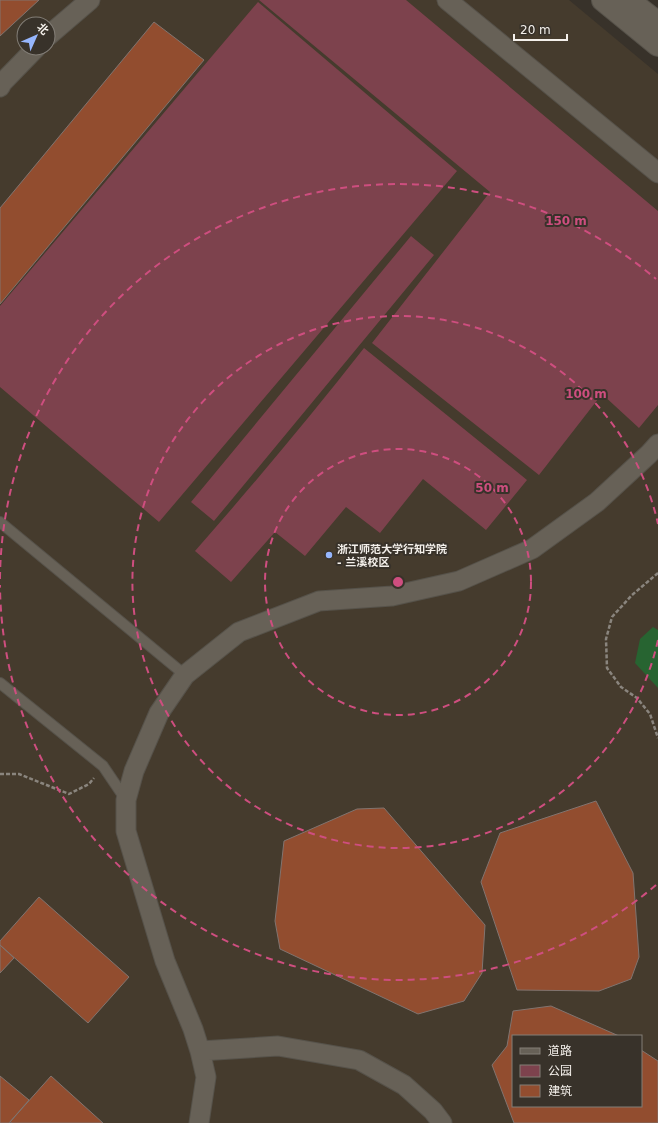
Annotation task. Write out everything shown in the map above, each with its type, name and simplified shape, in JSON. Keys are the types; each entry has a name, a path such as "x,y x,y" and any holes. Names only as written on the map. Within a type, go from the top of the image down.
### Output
{"street":[{"path":"56,29 90,0"},
{"path":"447,0 658,173"},
{"path":"603,0 658,45"},
{"path":"628,0 658,23"},
{"path":"0,87 2,83 28,56"},
{"path":"199,1123 206,1077 200,1051 193,1029 165,961 126,831 126,800 134,771 159,712 185,675 239,632 319,601 392,596 459,581 532,549 598,502 655,453"},
{"path":"200,1051 278,1046 359,1060 404,1085 433,1111 442,1123"}],"lane":[{"path":"0,522 185,675"},
{"path":"0,683 104,766 126,800"}],"path":[{"path":"658,573 632,595 612,617 606,639 608,668 621,687 637,698 650,714 658,738"},
{"path":"0,774 20,774 69,794 89,784 104,766"}],"shaded area":[{"name":"浙江师范大学行知学院 - 兰溪校区","path":"0,0 569,0 658,74 658,1123 0,1123"},
{"path":"653,627 658,630 658,688 635,663 640,639"}],"green space":[{"path":"259,0 406,0 658,211 658,405 639,428 602,394 539,475 372,343 490,192"},
{"path":"258,2 457,171 159,522 0,387 0,306"},
{"path":"411,236 434,255 214,521 191,502"},
{"path":"364,348 527,480 486,530 423,479 380,533 346,507 305,556 275,532 231,582 195,551 281,451"}],"building":[{"path":"0,0 39,0 22,16 16,16 16,21 0,36"},
{"path":"154,22 204,60 0,304 0,208"},
{"path":"596,801 633,873 639,957 631,979 599,991 517,990 481,882 500,833"},
{"path":"384,808 485,925 482,973 464,1001 418,1014 280,949 275,921 284,841 357,809"},
{"path":"39,897 129,977 88,1023 0,945 0,941"},
{"path":"0,945 14,958 0,973"},
{"path":"551,1006 617,1035 512,1035 512,1107 642,1107 642,1051 658,1061 658,1123 514,1123 492,1065 507,1046 513,1011"},
{"path":"0,1076 29,1100 9,1123 0,1123"},
{"path":"51,1076 103,1123 10,1122"}],"place":[{"name":"浙江师范大学行知学院 - 兰溪校区","path":"329,555"}]}
